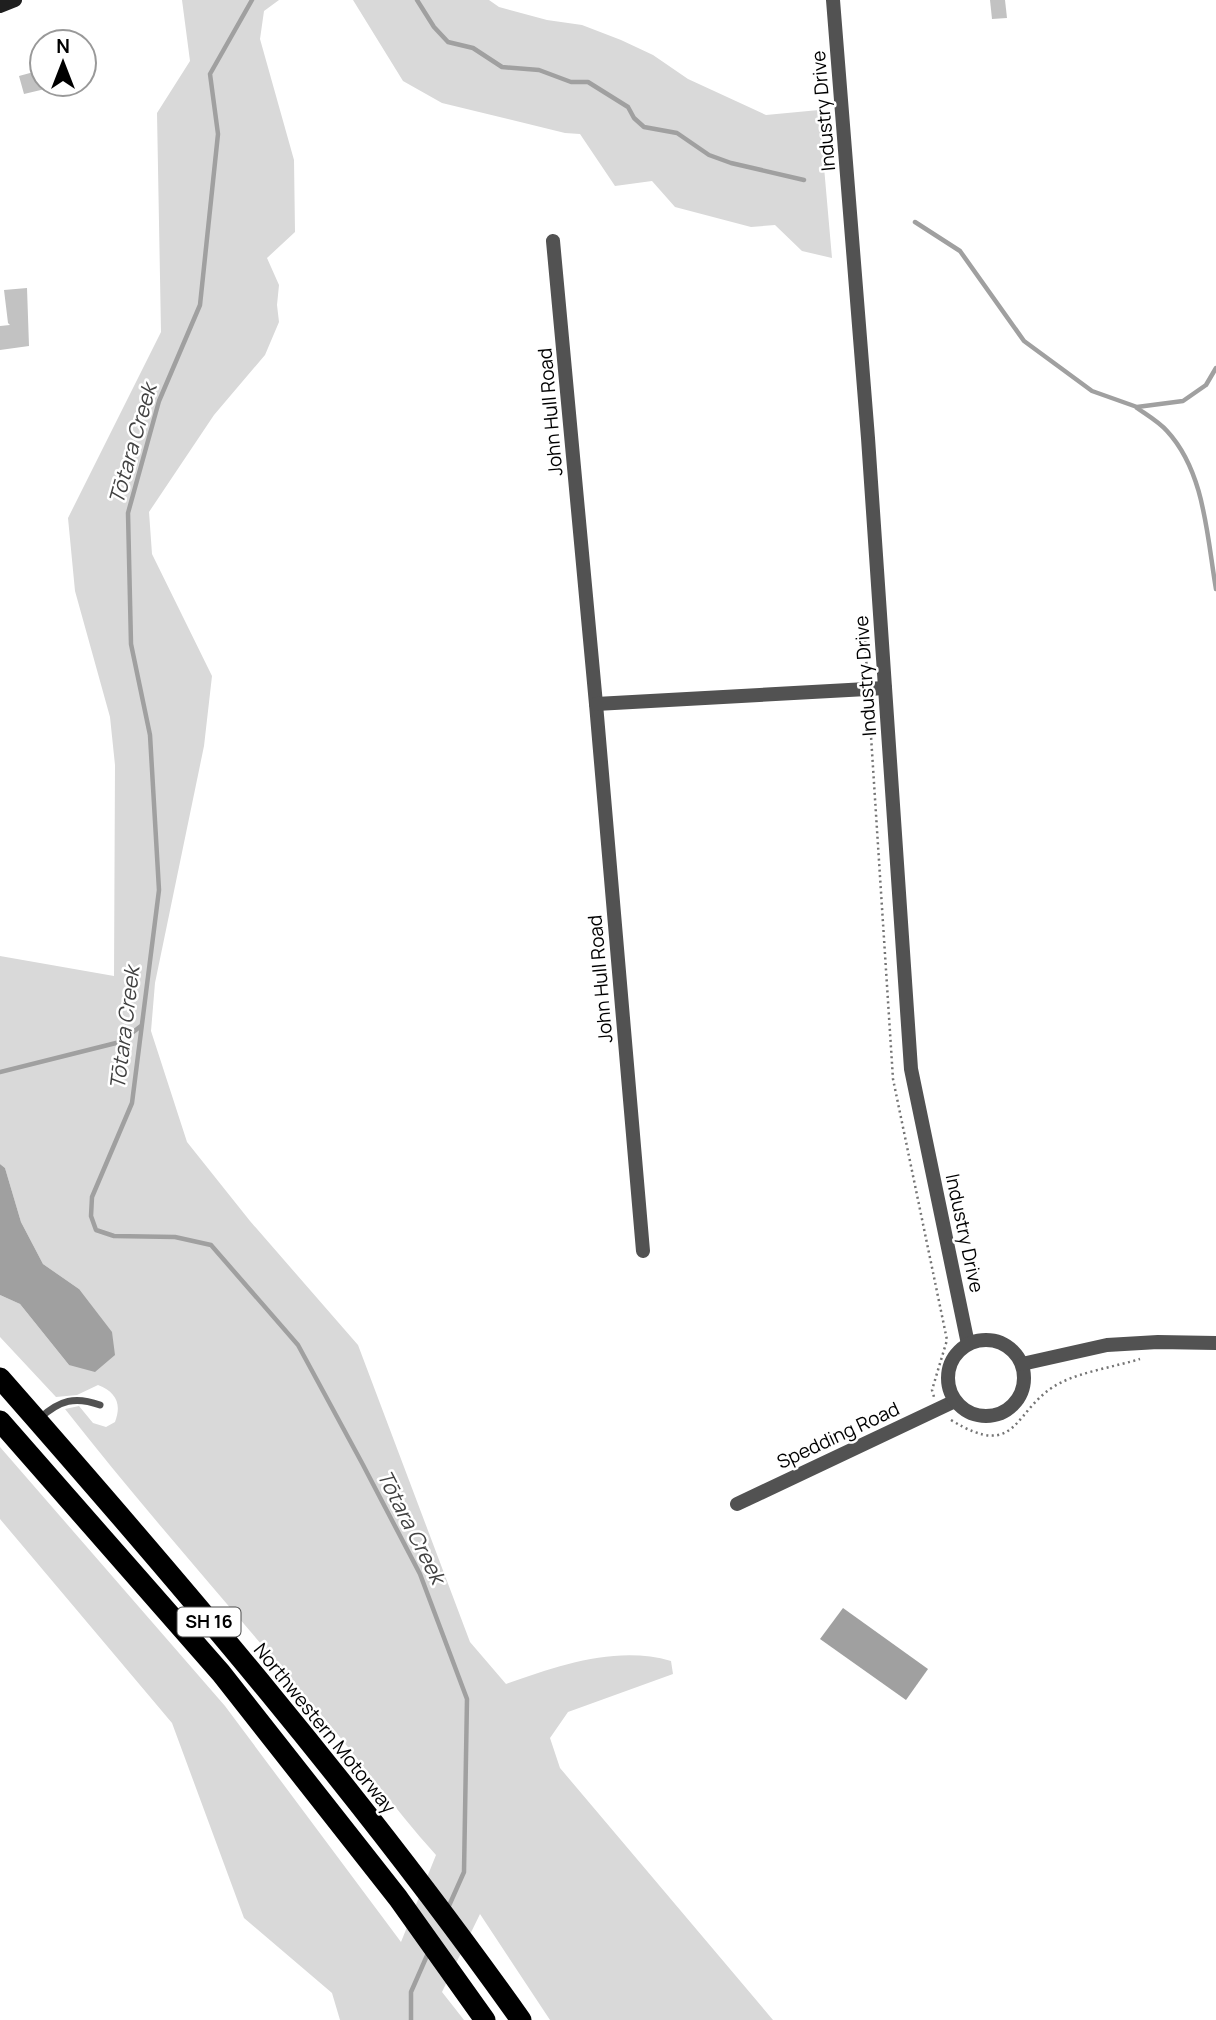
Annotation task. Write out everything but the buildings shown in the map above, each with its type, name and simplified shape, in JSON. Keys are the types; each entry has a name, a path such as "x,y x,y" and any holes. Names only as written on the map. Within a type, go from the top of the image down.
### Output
{"highway":[{"name":"Northwestern Motorway","path":"0,1378 258,1680 411,1871 521,2020"},
{"name":"SH 16","path":"0,1421 221,1673 398,1898 485,2020"}],"main road":[{"path":"0,6 15,0"}],"street":[{"name":"Industry Drive","path":"833,0 868,438 911,1069 968,1345"},
{"name":"John Hull Road","path":"553,241 643,1251"},
{"path":"596,704 885,688"},
{"path":"981,1340 1006,1345 1022,1364 1024,1389 1010,1409 999,1415 974,1415 955,1401 949,1389 951,1364 958,1352 968,1345 981,1340"},
{"path":"1022,1364 1107,1345 1216,1343"},
{"name":"Spedding Road","path":"737,1504 955,1401"}],"lane":[{"path":"37,1421 55,1404 81,1401 100,1405"}],"shaded area":[{"path":"182,0 279,0 264,11 260,39 294,160 295,232 267,258 279,285 279,322 265,355 214,415 149,512 152,554 212,676 204,746 155,983 151,1031 187,1142 250,1221 358,1345 470,1642 506,1684 567,1665 608,1657 629,1655 671,1661 673,1674 568,1712 550,1738 560,1768 773,2020 550,2020 480,1914 442,1992 464,2020 340,2020 332,1993 244,1918 172,1723 0,1519 0,1447 225,1706 401,1942 436,1855 65,1409 79,1406 93,1423 106,1427 115,1422 117,1416 117,1404 113,1395 98,1385 77,1395 56,1397 0,1337 0,1295 20,1304 69,1365 79,1289 43,1264 21,1222 5,1168 0,1164 0,956 114,976 115,765 110,717 75,591 68,518 161,332 157,113 190,61"},
{"path":"353,0 489,0 499,7 547,20 582,25 621,40 653,55 688,79 766,115 819,110 832,258 802,251 775,225 751,227 675,207 652,181 615,186 580,134 565,133 442,103 403,81"},
{"path":"0,1164 5,1168 21,1222 43,1264 79,1289 112,1332 115,1355 95,1372 69,1365 20,1304 0,1295"},
{"path":"843,1608 928,1669 906,1700 820,1639"}],"waterway":[{"name":"Tōtara Creek","path":"252,0 210,74 218,134 200,305 159,401 128,513 131,644 150,735 159,890 132,1103 92,1197 91,1216 96,1230 114,1236 175,1237 211,1245 298,1345 420,1574 467,1699 464,1872 448,1908"},
{"path":"417,0 434,27 448,42 473,48 502,67 539,70 571,82 588,82 628,107 634,118 644,127 677,133 709,155 731,163 804,180"},
{"path":"915,222 960,251 1024,341 1092,391 1137,407 1183,401 1206,385 1216,368"},
{"path":"1137,408 1167,431 1180,447 1189,466 1197,485 1207,527 1216,589"},
{"path":"0,1072 120,1042 141,1026"},
{"name":"Tōtara Creek","path":"411,2020 411,1992 429,1951"}]}
